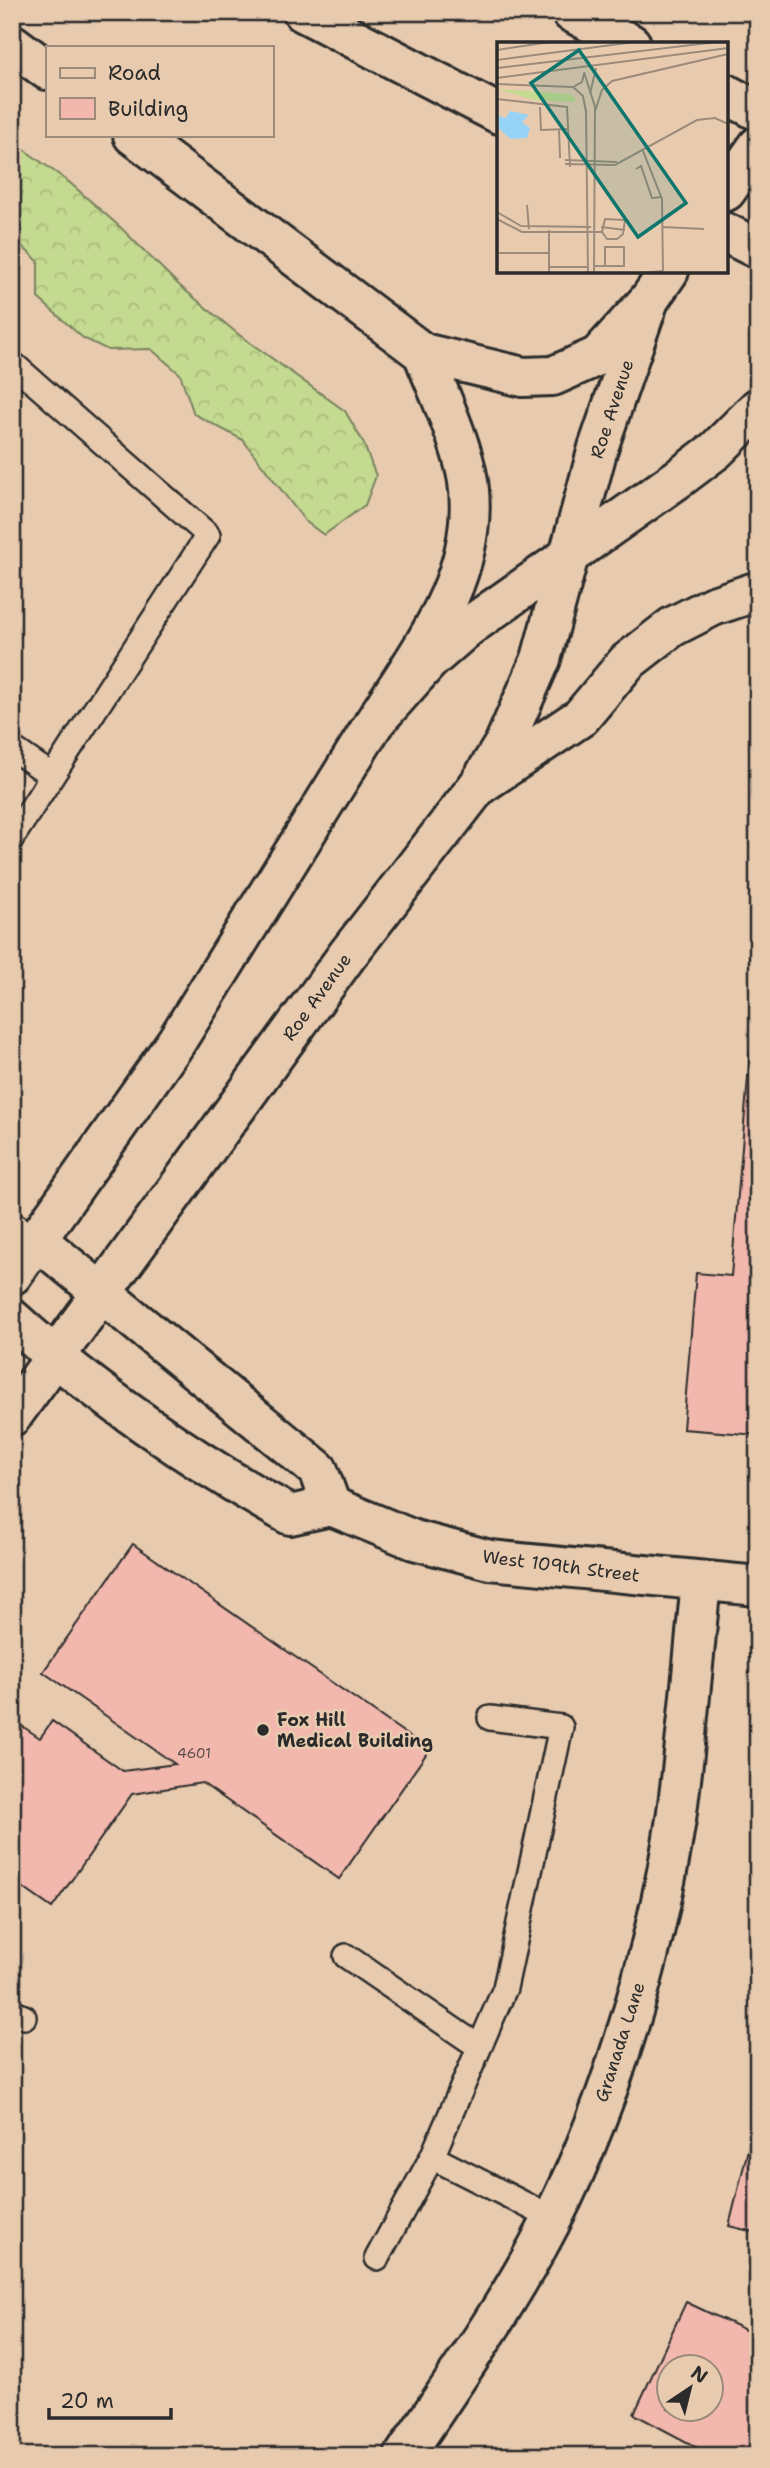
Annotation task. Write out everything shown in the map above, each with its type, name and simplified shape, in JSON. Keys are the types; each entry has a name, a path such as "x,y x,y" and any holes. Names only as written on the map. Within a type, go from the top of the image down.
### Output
{"main road":[{"path":"303,12 497,113"},
{"path":"572,12 627,42"},
{"path":"12,44 46,69"},
{"path":"728,95 758,111"},
{"path":"134,136 423,354 523,377 553,376 598,356 659,286"},
{"path":"728,188 758,146"},
{"path":"728,234 758,249"},
{"name":"Roe Avenue","path":"12,1416 348,954 478,786 505,744 541,659 598,448 659,286"},
{"path":"12,1275 25,1231 176,1042 449,602 462,570 469,529 470,488 454,434 423,354"},
{"path":"374,723 429,661 468,627 716,450 758,408"},
{"path":"478,786 581,717 627,662 672,627 713,606 758,592"},
{"path":"12,1319 54,1357 231,1483 290,1515 331,1506 318,1470 25,1231"},
{"name":"West 109th Street","path":"331,1506 414,1540 490,1560 758,1587"},
{"name":"Granada Lane","path":"404,2456 479,2344 539,2245 593,2128 642,1979 675,1821 701,1582"}],"lane":[{"path":"12,363 208,535 12,838"},
{"path":"12,748 51,775"},
{"path":"377,2258 432,2157 505,1988 561,1727 490,1718"},
{"path":"346,1956 479,2046"},
{"path":"432,2157 552,2218"}],"green space":[{"path":"12,141 69,182 180,286 238,334 345,411 363,442 376,476 365,505 324,535 305,521 243,440 194,414 180,374 151,349 108,350 83,338 38,298 38,261 12,237"}],"building":[{"path":"750,1054 758,1055 758,1435 683,1429 696,1273 731,1276"},
{"name":"Fox Hill Medical Building","path":"133,1544 429,1750 339,1879 202,1783 132,1794 52,1908 12,1880 13,1720 40,1738 52,1721 123,1771 175,1764 43,1672"},
{"path":"758,2109 758,2233 729,2226"},
{"path":"686,2302 758,2336 758,2456 713,2456 634,2414 654,2371 654,2422 724,2422 724,2352 663,2352"}],"place":[{"name":"Fox Hill Medical Building","path":"263,1730"}]}
